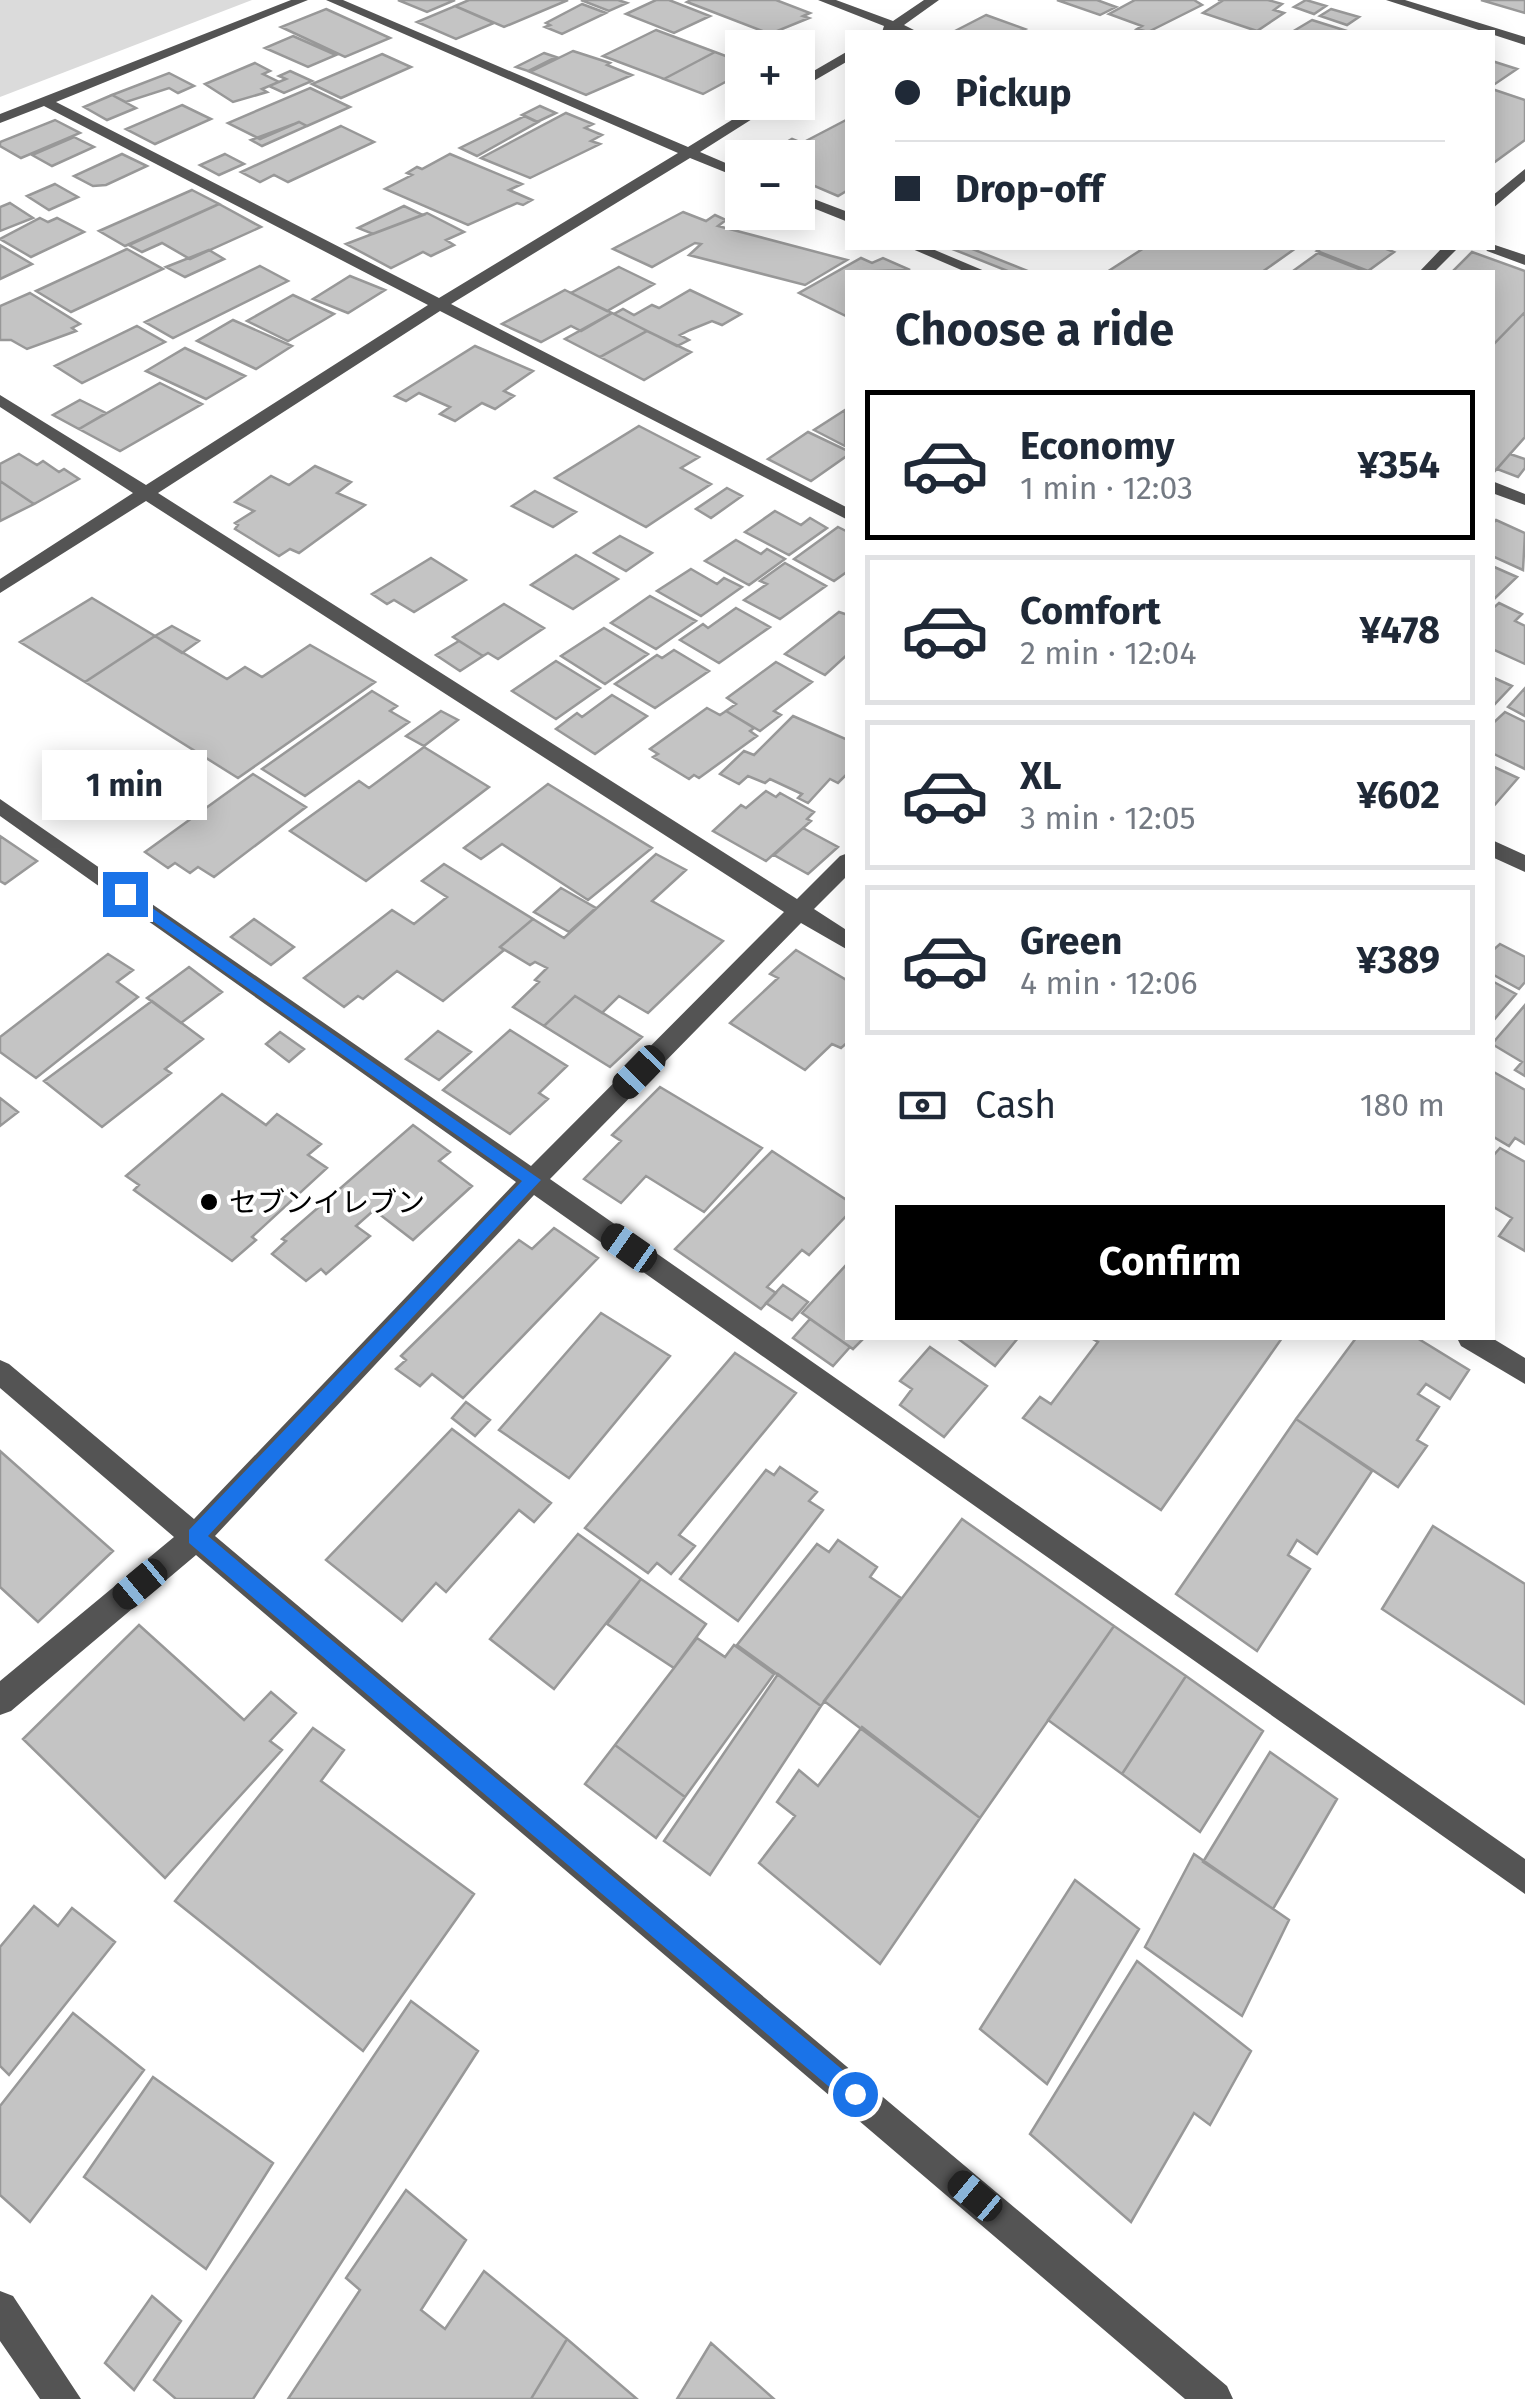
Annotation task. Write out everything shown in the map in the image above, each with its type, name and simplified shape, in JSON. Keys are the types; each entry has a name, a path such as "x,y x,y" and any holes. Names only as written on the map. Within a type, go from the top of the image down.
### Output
{"street":[{"path":"0,119 302,0"},
{"path":"332,0 725,168"},
{"path":"824,0 888,29 933,0"},
{"path":"1392,0 1487,30"},
{"path":"1495,33 1525,42"},
{"path":"815,75 845,56"},
{"path":"46,102 845,513"},
{"path":"0,586 438,304 744,120"},
{"path":"1495,202 1525,173"},
{"path":"815,205 845,217"},
{"path":"1495,249 1525,260"},
{"path":"923,250 974,270"},
{"path":"1428,270 1448,250"},
{"path":"0,400 845,940"},
{"path":"1495,487 1525,500"},
{"path":"0,806 1525,1878"},
{"path":"1495,849 1525,864"},
{"path":"0,1700 196,1536 533,1180 845,864"},
{"path":"1473,1340 1525,1372"},
{"path":"0,1372 1214,2399"},
{"path":"0,2309 62,2399"}],"shaded area":[{"path":"0,0 252,0 0,97"}],"building":[{"path":"398,0 455,0 427,12"},
{"path":"469,0 568,0 504,27 455,6"},
{"path":"581,0 618,0 627,3 609,11"},
{"path":"656,0 669,0 710,16 674,33 626,14"},
{"path":"776,0 810,13 803,16 809,18 780,30 760,30 687,2"},
{"path":"1057,0 1097,0 1116,7 1100,15"},
{"path":"1135,0 1194,0 1202,5 1152,30 1137,29 1142,26 1109,14"},
{"path":"1218,0 1268,0 1282,4 1274,10 1284,13 1254,30 1203,13 1222,1"},
{"path":"1306,0 1326,6 1314,14 1294,7"},
{"path":"1481,0 1525,0 1525,13"},
{"path":"582,4 606,13 562,34 545,27 550,25 546,23"},
{"path":"455,6 494,23 456,39 417,22"},
{"path":"326,9 390,38 345,57 281,27"},
{"path":"1331,9 1359,17 1347,25 1320,16"},
{"path":"986,15 1025,29 1023,30 957,30"},
{"path":"1312,20 1344,30 1295,30"},
{"path":"656,30 715,52 664,79 603,56"},
{"path":"293,36 336,55 308,67 265,48"},
{"path":"573,51 632,75 586,95 530,72"},
{"path":"715,52 725,56 725,82 703,94 664,79"},
{"path":"544,53 556,57 528,71 516,67"},
{"path":"382,54 411,67 341,98 312,84"},
{"path":"1495,62 1517,69 1495,84"},
{"path":"255,63 270,71 263,74 279,82 262,89 267,92 233,102 205,84"},
{"path":"290,71 312,81 284,93 269,86 286,79 279,76"},
{"path":"169,73 194,86 178,93 169,88 126,102 112,95"},
{"path":"310,88 350,107 307,126 299,122 260,139 228,123"},
{"path":"1495,90 1525,100 1525,140 1495,162"},
{"path":"112,95 136,108 107,120 84,107"},
{"path":"182,105 211,119 155,144 126,129"},
{"path":"540,106 556,113 537,122 522,115"},
{"path":"566,113 593,124 585,128 602,135 591,141 600,144 530,178 481,158"},
{"path":"525,116 538,122 477,156 460,148"},
{"path":"55,120 80,133 21,158 0,146 0,142"},
{"path":"845,121 845,192 838,196 815,186 815,140 808,140"},
{"path":"299,122 307,126 262,146 251,140"},
{"path":"341,126 374,142 288,182 274,175 260,182 241,172"},
{"path":"74,137 94,147 52,166 32,155"},
{"path":"122,154 147,166 106,185 93,186 74,176"},
{"path":"225,154 244,164 219,175 200,165"},
{"path":"450,154 522,184 509,190 532,200 468,225 385,189 412,175 407,173 417,167 422,169"},
{"path":"55,184 78,197 49,210 27,196"},
{"path":"192,190 219,204 125,246 99,231"},
{"path":"10,203 33,218 0,231 0,207"},
{"path":"219,204 261,227 190,259 162,243 142,252 129,245"},
{"path":"404,206 423,215 373,234 358,228"},
{"path":"683,212 706,221 715,215 725,220 718,226 725,230 847,260 805,285 689,255 701,244 695,243 652,267 613,249"},
{"path":"427,213 464,232 446,240 454,245 431,256 423,252 391,268 346,244"},
{"path":"40,218 48,222 57,218 84,232 31,257 0,239"},
{"path":"0,245 32,264 0,279"},
{"path":"127,249 163,269 71,312 36,291"},
{"path":"209,250 224,259 185,277 166,267"},
{"path":"955,250 975,250 1025,270 1005,270"},
{"path":"1141,250 1293,250 1265,270 1110,270"},
{"path":"1389,250 1394,252 1365,270 1317,251"},
{"path":"1472,252 1525,271 1525,312 1495,343 1495,270 1454,270"},
{"path":"1318,253 1362,270 1294,270"},
{"path":"861,258 872,263 883,258 910,270 845,270 845,316 799,293"},
{"path":"260,266 288,281 173,338 145,322"},
{"path":"619,267 654,284 607,311 571,293"},
{"path":"350,276 385,290 348,313 313,299"},
{"path":"565,290 612,313 581,331 571,326 541,342 502,324"},
{"path":"690,290 741,314 722,325 712,321 680,335 689,340 677,346 614,314 623,309 634,315 652,305 659,308"},
{"path":"30,293 80,324 72,328 76,331 27,349 11,340 0,340 0,306"},
{"path":"293,295 334,314 288,341 247,321"},
{"path":"1525,312 1525,437 1495,471 1495,343"},
{"path":"612,313 647,331 600,357 565,339"},
{"path":"233,320 292,346 256,369 197,341"},
{"path":"137,326 165,342 82,383 55,366"},
{"path":"647,331 691,352 644,380 600,357"},
{"path":"475,346 533,371 504,391 514,396 495,409 482,403 455,421 440,414 450,407 419,393 406,401 395,396"},
{"path":"185,348 245,376 206,399 146,371"},
{"path":"160,383 202,404 120,451 79,429"},
{"path":"80,400 106,413 79,429 53,415"},
{"path":"845,410 845,446 814,430"},
{"path":"639,426 699,457 681,468 711,484 646,527 555,478"},
{"path":"808,432 845,450 845,457 811,481 768,459"},
{"path":"19,454 37,465 43,461 59,472 64,469 79,479 34,504 0,481 0,464"},
{"path":"1510,454 1525,459 1525,468 1518,477 1497,469"},
{"path":"315,466 351,482 337,493 365,505 299,553 290,549 279,556 235,529 235,523 254,511 235,502 271,476 289,485"},
{"path":"0,481 34,504 0,521"},
{"path":"727,488 742,496 711,518 696,509"},
{"path":"535,491 576,512 553,527 512,506"},
{"path":"775,511 801,525 810,518 827,528 789,555 745,532"},
{"path":"1495,521 1525,533 1523,570 1495,557"},
{"path":"838,527 845,530 845,573 834,581 794,559"},
{"path":"620,536 652,553 626,571 594,553"},
{"path":"736,540 761,554 767,549 785,559 749,585 705,561"},
{"path":"576,555 618,579 573,609 531,585"},
{"path":"431,558 466,580 414,612 394,600 387,604 372,594"},
{"path":"785,563 826,586 780,619 744,600 767,584 760,581"},
{"path":"1495,567 1517,577 1495,598"},
{"path":"691,569 717,584 724,578 742,587 701,616 657,591"},
{"path":"650,596 696,621 656,649 611,623"},
{"path":"92,598 155,636 85,682 20,642"},
{"path":"1499,603 1522,614 1515,621 1525,626 1525,664 1495,650 1495,606"},
{"path":"504,604 544,628 498,659 488,653 483,656 453,637"},
{"path":"736,608 770,627 719,663 680,640 703,624 708,628"},
{"path":"839,612 845,614 845,657 825,675 785,654"},
{"path":"172,626 199,641 182,653 155,636"},
{"path":"604,628 648,654 605,684 561,656"},
{"path":"155,636 227,679 245,667 262,677 310,645 375,682 238,778 85,682"},
{"path":"459,641 483,656 460,671 436,655"},
{"path":"674,650 709,671 655,708 615,684 657,655 662,658"},
{"path":"556,661 600,688 556,719 512,691"},
{"path":"776,662 812,682 774,711 781,715 760,731 726,711 736,704 727,698"},
{"path":"1495,678 1512,686 1495,704"},
{"path":"1525,688 1525,716 1508,707"},
{"path":"372,691 397,706 390,711 409,722 305,796 262,769"},
{"path":"612,695 647,716 595,754 556,729 577,713 582,717"},
{"path":"707,708 720,715 726,711 754,728 750,731 757,736 699,778 694,775 689,779 653,757 658,754 650,749"},
{"path":"441,711 458,720 424,746 406,736"},
{"path":"1505,712 1525,722 1525,769 1495,754 1495,721"},
{"path":"793,716 845,739 845,776 838,783 830,779 808,803 798,798 802,794 770,779 765,783 748,776 739,784 720,774 744,751 754,755"},
{"path":"424,747 489,787 366,881 290,831 359,781 369,788"},
{"path":"1495,767 1518,778 1495,805"},
{"path":"253,774 306,807 214,877 198,867 190,873 175,863 168,868 145,852"},
{"path":"548,784 652,848 588,900 502,844 481,859 464,848"},
{"path":"766,791 776,797 780,793 814,812 807,819 811,821 766,861 713,831 741,805 746,808"},
{"path":"803,828 838,847 808,874 774,855"},
{"path":"0,836 37,861 5,884 0,881"},
{"path":"656,854 686,870 652,901 723,941 648,1013 619,996 602,1013 575,996 544,1026 513,1007 539,982 535,980 547,968 535,962 530,965 500,947 533,919 564,938"},
{"path":"444,864 533,919 500,947 504,950 443,1001 397,971 363,999 358,996 344,1007 304,978 392,910 414,924 447,897 422,881"},
{"path":"561,888 596,908 569,932 534,912"},
{"path":"254,919 294,947 271,965 231,937"},
{"path":"1500,944 1525,957 1525,982 1519,989 1495,976 1495,948"},
{"path":"796,950 845,979 845,1045 841,1048 832,1044 805,1070 730,1023 778,978 770,974"},
{"path":"108,954 133,970 117,982 138,997 36,1078 0,1052 0,1037"},
{"path":"189,967 222,992 181,1023 147,998"},
{"path":"1495,983 1516,994 1495,1018"},
{"path":"575,996 642,1037 610,1067 544,1026"},
{"path":"152,1001 203,1039 165,1069 171,1073 102,1127 44,1081"},
{"path":"1525,1005 1525,1076 1515,1070 1522,1062 1495,1046 1495,1040"},
{"path":"510,1030 567,1066 539,1093 548,1099 510,1134 443,1090"},
{"path":"438,1031 471,1052 439,1080 406,1059"},
{"path":"280,1032 304,1049 289,1062 266,1044"},
{"path":"1495,1073 1525,1090 1525,1144 1515,1138 1509,1146 1495,1138"},
{"path":"660,1087 762,1148 704,1212 646,1176 621,1203 584,1179 621,1141 612,1135"},
{"path":"222,1094 266,1125 277,1114 321,1144 308,1155 327,1168 252,1237 256,1240 232,1261 134,1190 139,1185 126,1176"},
{"path":"0,1098 18,1112 0,1126"},
{"path":"413,1125 450,1152 439,1161 472,1186 413,1240 374,1210 356,1226 370,1236 326,1274 321,1269 306,1281 272,1254 286,1241 282,1239"},
{"path":"1500,1148 1525,1162 1525,1251 1499,1236 1512,1218 1495,1208 1495,1154"},
{"path":"772,1151 845,1199 845,1217 809,1255 802,1250 767,1287 776,1293 761,1309 675,1249"},
{"path":"554,1228 598,1258 463,1398 432,1374 420,1386 396,1369 406,1360 401,1356 519,1240 532,1249"},
{"path":"845,1266 845,1340 862,1340 853,1349 802,1313"},
{"path":"783,1285 808,1302 792,1320 766,1303"},
{"path":"601,1313 670,1356 569,1478 499,1430"},
{"path":"810,1319 850,1347 833,1366 793,1338"},
{"path":"960,1340 1016,1340 995,1366"},
{"path":"1094,1340 1281,1340 1161,1510 1023,1418 1040,1397 1051,1404 1098,1342"},
{"path":"1355,1340 1420,1340 1469,1370 1450,1399 1426,1384 1418,1394 1439,1407 1417,1440 1427,1446 1398,1487 1296,1419"},
{"path":"930,1347 987,1386 944,1437 900,1405 912,1389 900,1381"},
{"path":"735,1353 796,1393 679,1535 695,1546 671,1574 657,1563 648,1573 585,1528"},
{"path":"466,1402 490,1420 475,1436 452,1418"},
{"path":"1296,1419 1372,1471 1317,1554 1297,1540 1288,1555 1310,1569 1257,1651 1176,1594"},
{"path":"452,1429 551,1503 534,1522 519,1510 446,1592 436,1583 402,1621 326,1560"},
{"path":"0,1451 113,1551 38,1622 0,1587"},
{"path":"780,1467 817,1492 809,1501 823,1510 738,1621 680,1579 766,1470 774,1475"},
{"path":"962,1519 1114,1626 980,1818 824,1701"},
{"path":"1433,1526 1525,1584 1525,1704 1382,1609"},
{"path":"578,1534 641,1579 554,1689 490,1639"},
{"path":"838,1540 877,1567 870,1577 901,1598 821,1706 737,1645 817,1544 829,1552"},
{"path":"641,1579 706,1624 674,1668 607,1624"},
{"path":"139,1625 244,1720 271,1692 296,1713 270,1741 282,1750 165,1878 23,1739"},
{"path":"1114,1626 1186,1676 1122,1774 1048,1720"},
{"path":"697,1638 725,1657 734,1645 774,1674 685,1797 615,1745"},
{"path":"778,1674 821,1706 710,1875 664,1841"},
{"path":"1186,1676 1263,1731 1200,1832 1122,1774"},
{"path":"862,1727 980,1818 880,1964 759,1863 795,1816 777,1802 799,1770 818,1786"},
{"path":"313,1728 344,1750 321,1781 474,1894 363,2051 175,1901"},
{"path":"615,1745 685,1797 656,1838 585,1784"},
{"path":"1270,1752 1337,1799 1273,1909 1203,1862"},
{"path":"1194,1854 1289,1920 1242,2016 1145,1947"},
{"path":"1075,1880 1139,1929 1047,2084 980,2029"},
{"path":"34,1906 58,1926 72,1908 115,1942 9,2075 0,2066 0,1947"},
{"path":"1137,1961 1251,2051 1210,2125 1194,2113 1131,2222 1030,2134"},
{"path":"411,2001 478,2051 253,2399 176,2399 154,2380"},
{"path":"73,2013 144,2070 30,2222 0,2195 0,2106"},
{"path":"153,2077 273,2163 206,2269 84,2177"},
{"path":"406,2190 466,2240 421,2310 445,2329 484,2271 567,2339 531,2399 288,2399 360,2290 346,2278"},
{"path":"152,2296 181,2321 134,2390 105,2363"},
{"path":"567,2339 637,2399 531,2399"},
{"path":"711,2343 774,2399 677,2399"}],"place":[{"name":"セブンイレブン","path":"209,1202"}],"route":[{"path":"125,894 533,1180 196,1536 855,2094"}]}
